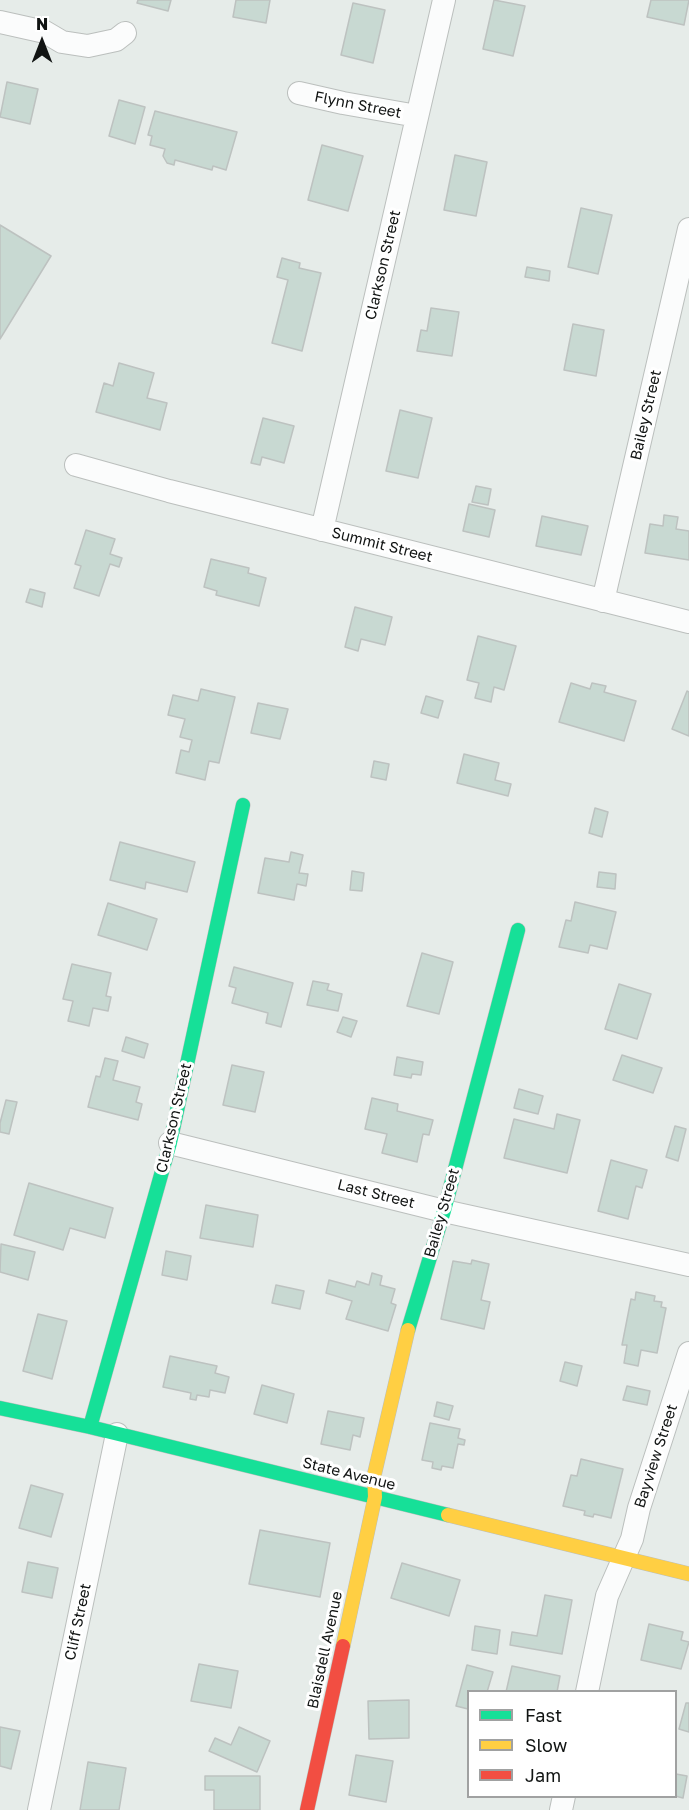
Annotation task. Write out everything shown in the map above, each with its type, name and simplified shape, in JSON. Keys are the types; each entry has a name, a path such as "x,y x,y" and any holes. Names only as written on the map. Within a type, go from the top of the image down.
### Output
{"street":[{"name":"Clarkson Street","path":"322,530 444,0"},
{"path":"0,22 45,32 62,42 88,46 116,40 125,33"},
{"name":"Flynn Street","path":"299,93 343,104 417,116"},
{"name":"Bailey Street","path":"603,601 689,229"},
{"name":"Summit Street","path":"76,465 322,530 689,622"},
{"name":"Clarkson Street","path":"90,1428 170,1143 243,806"},
{"name":"Bailey Street","path":"375,1497 374,1476 412,1311 444,1211 518,930"},
{"name":"Last Street","path":"170,1143 444,1211 689,1265"},
{"name":"Bayview Street","path":"587,1690 608,1596 633,1539 639,1508 689,1353"},
{"name":"State Avenue","path":"0,1408 117,1434 689,1574"},
{"name":"Cliff Street","path":"39,1810 117,1434"},
{"name":"Blaisdell Avenue","path":"307,1810 375,1497"}],"building":[{"path":"138,0 171,0 168,11 137,3"},
{"path":"236,0 270,0 266,23 233,17"},
{"path":"494,0 525,6 513,56 483,49"},
{"path":"651,0 689,0 684,25 647,17"},
{"path":"353,3 385,10 373,63 341,55"},
{"path":"7,82 38,89 30,124 0,117"},
{"path":"119,100 145,107 135,144 109,136"},
{"path":"155,111 237,132 226,170 213,166 212,170 175,160 174,165 167,163 163,156 165,149 150,145 152,136 148,135"},
{"path":"322,145 363,156 348,211 308,200"},
{"path":"455,155 487,162 476,216 444,210"},
{"path":"581,208 612,215 598,274 568,267"},
{"path":"0,225 51,256 0,339"},
{"path":"282,258 300,263 299,268 321,273 302,351 272,343 288,280 277,277"},
{"path":"527,267 550,271 549,281 525,277"},
{"path":"431,308 459,312 452,356 417,351 421,330 427,331"},
{"path":"573,324 604,330 596,376 564,370"},
{"path":"119,363 154,373 147,398 167,403 160,430 96,412 104,383 113,386"},
{"path":"400,410 432,418 418,478 386,471"},
{"path":"263,418 294,426 284,463 262,457 260,465 251,463"},
{"path":"476,486 491,489 488,505 472,502"},
{"path":"469,504 495,510 489,537 463,531"},
{"path":"664,515 678,517 676,529 689,531 689,560 645,553 650,524 663,526"},
{"path":"542,516 588,526 581,555 536,546"},
{"path":"86,530 115,539 110,554 122,558 119,567 110,564 99,596 74,588 81,566 75,564"},
{"path":"211,559 249,568 248,573 266,578 259,606 216,595 217,591 204,587"},
{"path":"30,589 45,593 42,607 26,602"},
{"path":"355,607 392,617 385,645 361,639 358,651 345,647"},
{"path":"478,636 516,646 504,690 494,687 491,702 475,698 479,683 467,680"},
{"path":"571,683 590,689 592,683 606,686 604,692 636,701 624,741 559,722"},
{"path":"201,689 235,697 219,763 209,761 205,780 176,773 181,750 189,752 192,740 180,737 185,719 168,715 173,695 198,701"},
{"path":"687,691 689,692 689,736 672,729"},
{"path":"426,696 443,701 438,718 421,713"},
{"path":"258,703 288,709 280,739 251,733"},
{"path":"464,754 499,763 495,780 511,784 508,796 457,783"},
{"path":"374,761 389,764 386,780 371,777"},
{"path":"595,808 608,812 602,837 589,833"},
{"path":"120,842 195,862 187,892 146,882 145,889 110,880"},
{"path":"291,852 303,855 299,873 308,874 306,886 297,884 294,900 258,893 265,858 289,862"},
{"path":"352,871 364,873 362,891 350,890"},
{"path":"599,872 616,874 615,889 597,887"},
{"path":"575,902 616,912 607,949 590,945 588,953 559,947 566,920 571,921"},
{"path":"108,903 157,919 147,950 98,935"},
{"path":"422,953 453,962 439,1014 407,1006"},
{"path":"72,964 111,973 106,996 111,997 108,1011 93,1008 89,1026 68,1021 73,1001 63,999"},
{"path":"234,967 293,983 281,1027 266,1023 268,1013 232,1003 236,988 229,986"},
{"path":"313,981 329,984 327,990 342,994 338,1011 307,1005"},
{"path":"619,984 651,994 637,1039 605,1029"},
{"path":"343,1017 357,1021 351,1037 337,1032"},
{"path":"126,1037 148,1044 144,1058 122,1051"},
{"path":"622,1055 662,1068 653,1093 613,1080"},
{"path":"397,1057 423,1062 421,1075 412,1074 411,1078 394,1075"},
{"path":"105,1058 118,1061 113,1080 140,1087 136,1102 142,1104 138,1120 88,1107 96,1076 100,1077"},
{"path":"232,1065 264,1072 255,1112 223,1105"},
{"path":"519,1089 543,1096 538,1114 514,1108"},
{"path":"372,1098 398,1104 397,1111 433,1120 429,1135 423,1134 417,1162 382,1153 387,1134 365,1129"},
{"path":"6,1100 17,1102 9,1134 0,1132"},
{"path":"557,1114 580,1120 567,1173 504,1158 514,1119 554,1129"},
{"path":"675,1126 686,1129 678,1161 666,1157"},
{"path":"611,1160 647,1170 642,1188 636,1186 628,1219 598,1211"},
{"path":"29,1183 113,1208 105,1238 70,1228 63,1250 14,1235"},
{"path":"206,1205 258,1215 253,1247 200,1238"},
{"path":"1,1244 35,1252 28,1280 0,1272"},
{"path":"166,1251 191,1256 187,1280 162,1275"},
{"path":"472,1260 489,1264 481,1300 490,1302 484,1329 441,1319 453,1261 471,1264"},
{"path":"372,1273 382,1276 380,1285 395,1289 391,1303 396,1305 388,1331 346,1319 352,1301 326,1293 329,1280 355,1287 357,1281 369,1285"},
{"path":"276,1285 304,1291 300,1309 272,1303"},
{"path":"636,1292 655,1296 654,1301 662,1302 661,1307 666,1308 657,1353 641,1350 638,1366 624,1363 627,1345 622,1345 631,1299 635,1300"},
{"path":"38,1314 67,1321 52,1379 23,1371"},
{"path":"170,1356 217,1366 215,1373 229,1377 225,1393 210,1390 209,1397 197,1395 196,1400 190,1399 191,1393 163,1387"},
{"path":"565,1362 582,1366 577,1386 560,1381"},
{"path":"262,1385 294,1394 287,1423 254,1414"},
{"path":"627,1386 650,1391 647,1405 623,1400"},
{"path":"437,1402 453,1406 449,1420 434,1416"},
{"path":"328,1411 364,1418 360,1437 353,1435 350,1450 321,1444"},
{"path":"430,1423 460,1429 458,1438 465,1440 464,1445 458,1444 453,1468 442,1466 441,1470 432,1468 433,1462 422,1460"},
{"path":"581,1459 623,1469 611,1518 594,1514 593,1517 584,1515 585,1511 563,1506 571,1475 577,1476"},
{"path":"31,1485 63,1494 51,1537 19,1528"},
{"path":"260,1530 330,1543 320,1597 249,1584"},
{"path":"28,1562 58,1568 52,1598 22,1592"},
{"path":"402,1563 460,1580 449,1616 391,1598"},
{"path":"545,1595 572,1600 562,1654 510,1645 512,1632 537,1636"},
{"path":"649,1624 683,1632 681,1640 689,1642 681,1669 641,1660"},
{"path":"475,1626 500,1630 497,1654 472,1650"},
{"path":"199,1664 238,1671 231,1708 191,1701"},
{"path":"467,1665 493,1672 488,1690 467,1690 467,1709 456,1706"},
{"path":"512,1666 560,1676 557,1690 506,1690"},
{"path":"409,1700 409,1738 369,1739 368,1701"},
{"path":"686,1703 689,1703 689,1732 679,1729"},
{"path":"0,1727 20,1731 11,1769 0,1766"},
{"path":"239,1727 270,1741 257,1772 209,1751 215,1738 231,1745"},
{"path":"356,1755 393,1761 386,1802 349,1795"},
{"path":"88,1762 126,1768 119,1810 80,1810"},
{"path":"677,1774 687,1776 683,1798 677,1796"},
{"path":"205,1776 260,1776 260,1810 214,1810 214,1790 205,1790"}],"traffic: fast":[{"path":"90,1427 170,1143 243,805"},
{"path":"408,1330 444,1211 518,930"},
{"path":"0,1408 90,1427 448,1515"}],"traffic: slow":[{"path":"343,1646 375,1497 374,1476 408,1330"},
{"path":"448,1515 689,1574"}],"traffic: jam":[{"path":"307,1810 343,1646"}]}
